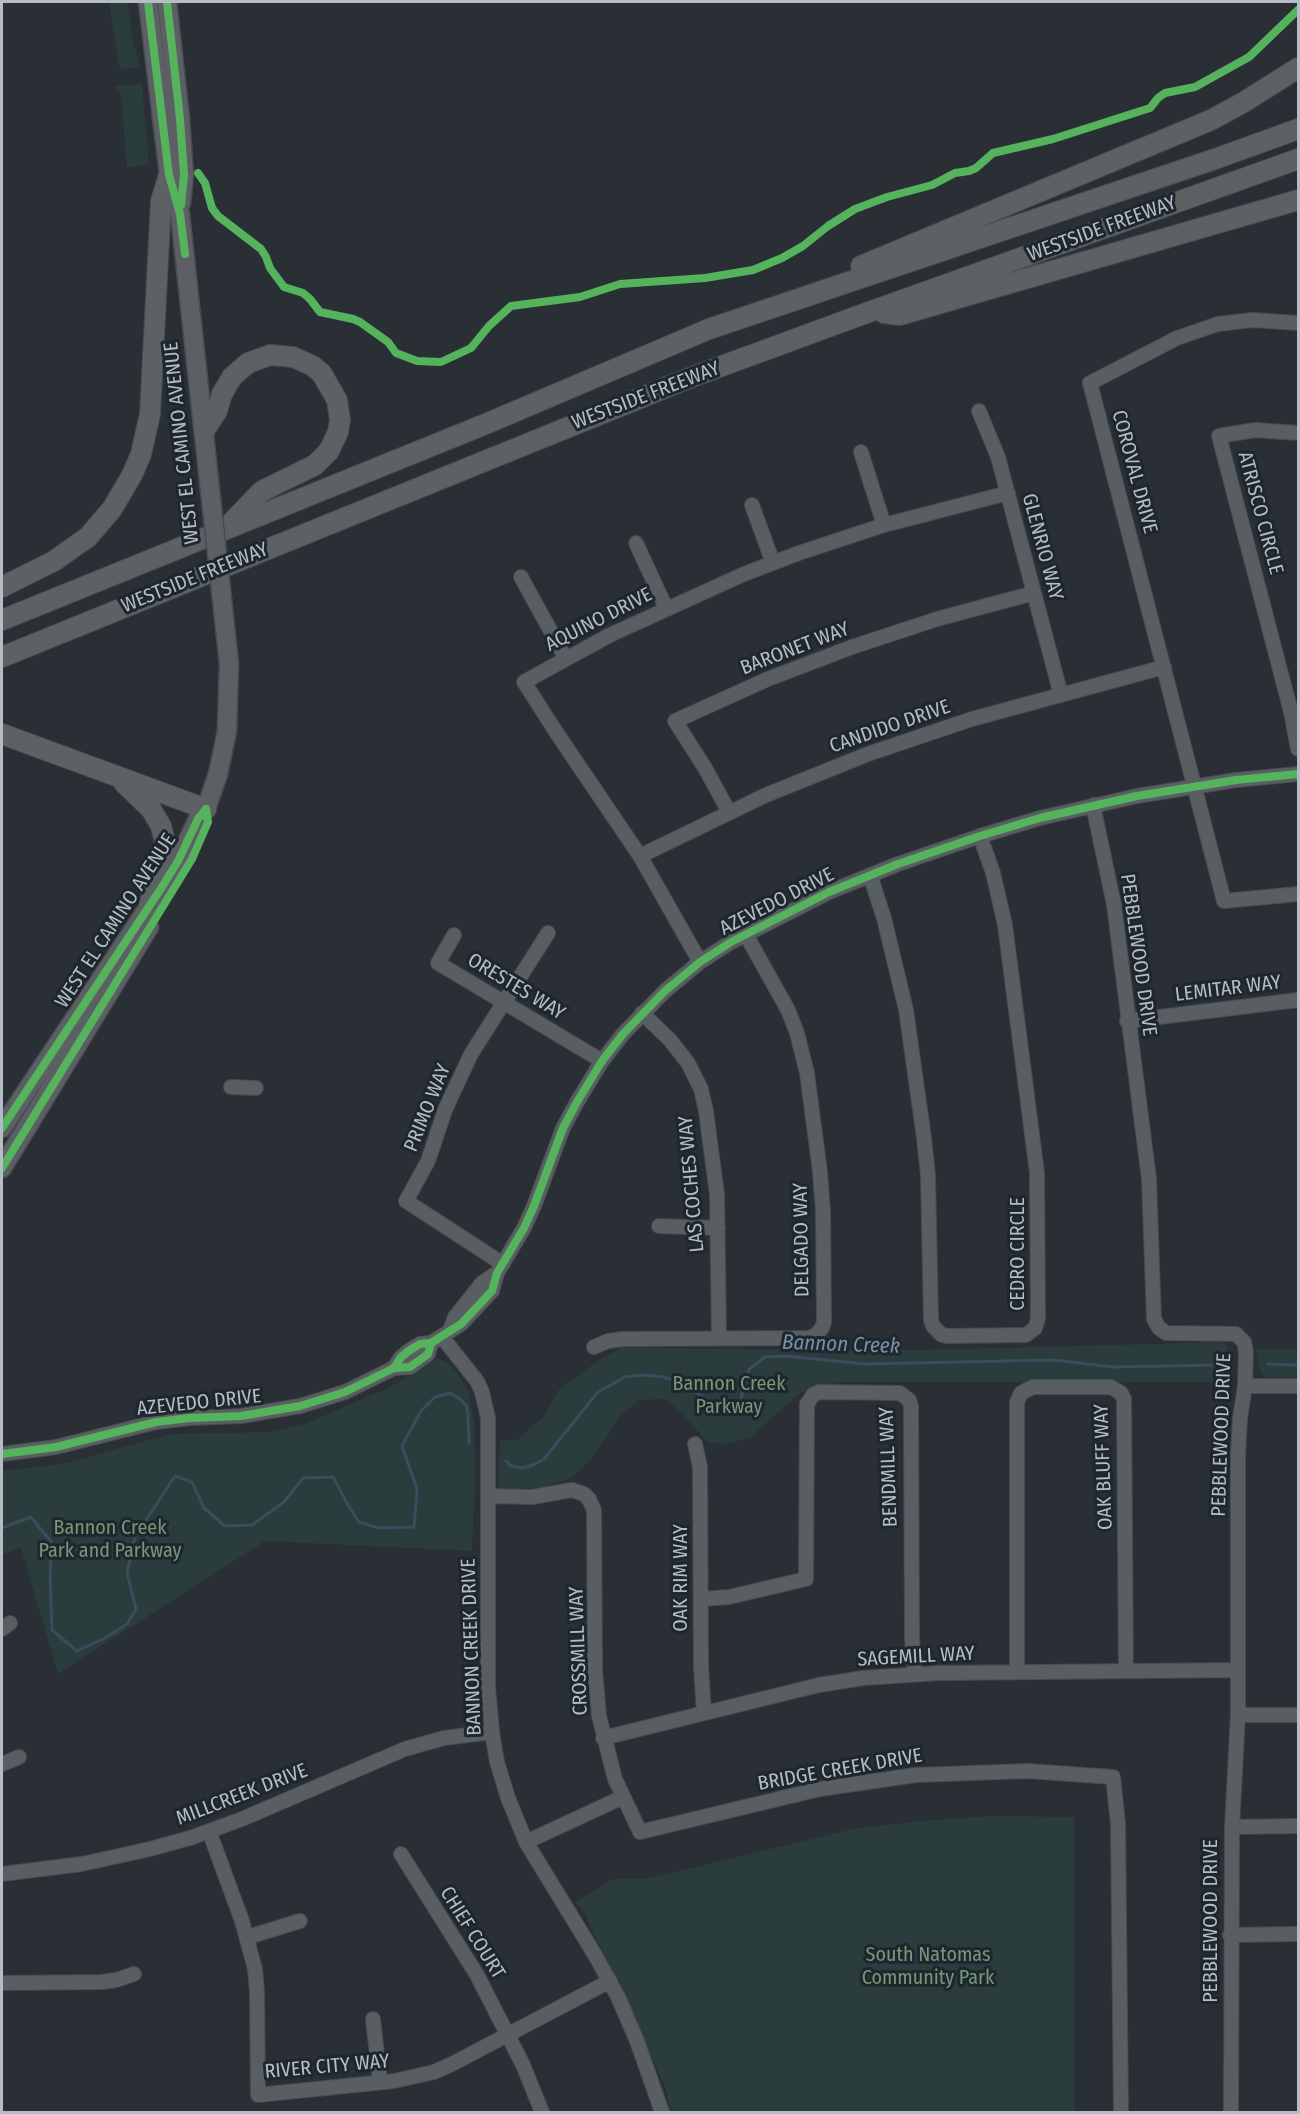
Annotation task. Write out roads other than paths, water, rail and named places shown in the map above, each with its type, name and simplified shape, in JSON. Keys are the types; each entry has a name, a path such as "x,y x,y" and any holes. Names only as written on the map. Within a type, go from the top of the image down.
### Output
{"highway":[{"path":"1211,120 1299,54"},
{"path":"709,329 1211,120 1299,68"},
{"name":"WESTSIDE FREEWAY","path":"2,620 477,427 709,329 1299,129"},
{"name":"WESTSIDE FREEWAY","path":"2,657 692,377 1299,159"},
{"path":"2,587 54,561 87,537 112,509 132,475 141,454 150,414 161,201 169,175"},
{"path":"869,312 900,315 1299,200"},
{"path":"204,431 217,411 222,394 232,376 248,363 270,355 294,357 313,366 322,374 338,400 340,420 338,432 329,451 315,465 262,491 228,527"},
{"path":"2,734 207,809"},
{"path":"117,777 151,809 161,826 164,838 165,850 149,906"}],"main road":[{"name":"WEST EL CAMINO AVENUE","path":"2,1168 192,859 208,822 207,809 218,774 227,731 229,664 204,431 180,214 169,175 148,2"},
{"name":"WEST EL CAMINO AVENUE","path":"167,2 184,175 180,214"},
{"name":"WEST EL CAMINO AVENUE","path":"2,1128 178,861 198,819 207,809"}],"street":[{"name":"COROVAL DRIVE","path":"1299,323 1252,320 1218,324 1177,338 1090,383 1224,901 1299,894"},
{"name":"GLENRIO WAY","path":"979,411 998,457 1061,695"},
{"name":"ATRISCO CIRCLE","path":"1299,433 1255,430 1219,435 1299,749"},
{"path":"861,452 884,525"},
{"name":"AQUINO DRIVE","path":"700,962 640,856 524,682 566,658 666,608 773,563 884,525 1008,493"},
{"path":"752,506 773,563"},
{"path":"636,543 666,608"},
{"path":"521,577 566,658"},
{"name":"BARONET WAY","path":"729,812 705,768 675,721 768,679 852,647 937,619 1034,593"},
{"name":"CANDIDO DRIVE","path":"640,856 729,812 816,773 868,754 962,723 1164,668"},
{"name":"AZEVEDO DRIVE","path":"2,1454 56,1447 156,1422 241,1416 300,1406 345,1392 394,1368 410,1367 428,1354 441,1337 461,1323 492,1290 500,1269 534,1206 563,1128 603,1061 642,1013 665,991 700,962 745,933 870,875 980,836 1093,805 1196,786 1299,774"},
{"name":"PEBBLEWOOD DRIVE","path":"1093,805 1114,905 1127,1021 1149,1179 1154,1319 1159,1328 1166,1333 1236,1334 1244,1342 1246,1352 1238,1454 1238,1715 1232,1827 1230,1935 1231,2112"},
{"name":"CEDRO CIRCLE","path":"870,875 884,918 906,1011 924,1138 929,1202 931,1320 937,1331 948,1336 1026,1335 1035,1328 1038,1318 1037,1173 1005,925 993,873 980,836"},
{"name":"PRIMO WAY","path":"500,1269 406,1202 428,1161 445,1110 471,1053 548,933"},
{"name":"DELGADO WAY","path":"594,1347 608,1341 623,1339 809,1338 819,1332 824,1322 823,1202 802,1048 788,1010 745,933"},
{"name":"ORESTES WAY","path":"454,935 438,963 603,1061"},
{"name":"LEMITAR WAY","path":"1127,1021 1299,1000"},
{"name":"LAS COCHES WAY","path":"642,1013 680,1051 701,1089 714,1167 718,1228 719,1338"},
{"path":"231,1087 256,1088"},
{"path":"659,1226 718,1228"},
{"name":"BANNON CREEK DRIVE","path":"441,1337 470,1370 482,1392 488,1418 488,1688 497,1762 508,1798 526,1842 610,1981 637,2041 662,2112"},
{"path":"1245,1386 1299,1386"},
{"name":"OAK BLUFF WAY","path":"1017,1672 1017,1402 1021,1393 1033,1387 1111,1387 1124,1399 1126,1671"},
{"name":"BENDMILL WAY","path":"701,1599 729,1598 806,1579 807,1404 813,1395 819,1392 900,1392 909,1400 911,1406 912,1639 915,1673"},
{"name":"OAK RIM WAY","path":"695,1444 700,1467 701,1666 704,1713"},
{"name":"CROSSMILL WAY","path":"488,1496 532,1497 572,1490 584,1494 594,1510 595,1670 598,1705 603,1738 623,1797"},
{"name":"SAGEMILL WAY","path":"603,1738 819,1685 863,1678 915,1673 1238,1670"},
{"path":"1238,1715 1299,1715"},
{"name":"MILLCREEK DRIVE","path":"2,1874 123,1856 208,1831 405,1749 444,1738 492,1732"},
{"path":"2,1764 19,1757"},
{"name":"BRIDGE CREEK DRIVE","path":"623,1797 640,1832 820,1789 916,1775 996,1771 1113,1777 1118,1824 1120,2112"},
{"path":"526,1842 623,1797"},
{"path":"1232,1827 1299,1827"},
{"name":"RIVER CITY WAY","path":"208,1831 248,1937 255,1969 258,2095 380,2082 434,2072 610,1981"},
{"name":"CHIEF COURT","path":"401,1854 472,1967 523,2065 542,2112"},
{"path":"248,1937 300,1921"},
{"path":"1230,1935 1299,1934"},
{"path":"2,1983 102,1982 135,1974"},
{"path":"373,2019 380,2082"}],"waterway":[{"name":"Bannon Creek","path":"506,1461 511,1466 523,1468 544,1459 598,1392 625,1377 643,1375 663,1377 680,1382 720,1408 733,1408 740,1402 749,1369 765,1357 786,1356 865,1364 1053,1360 1113,1367 1217,1365"},
{"name":"Bannon Creek","path":"1268,1364 1298,1365"},
{"name":"Bannon Creek","path":"2,1528 31,1517 52,1543 50,1576 52,1630 77,1651 105,1638 127,1624 136,1609 127,1573 135,1537 175,1476 192,1482 204,1508 225,1526 252,1525 284,1502 303,1478 333,1477 359,1522 378,1528 414,1527 417,1489 402,1446 421,1411 435,1397 450,1393 460,1399 466,1405 469,1443"}],"park label":[{"name":"Bannon Creek Parkway","path":"729,1396"},
{"name":"Bannon Creek Park and Parkway","path":"110,1540"},
{"name":"South Natomas Community Park","path":"928,1966"}]}
